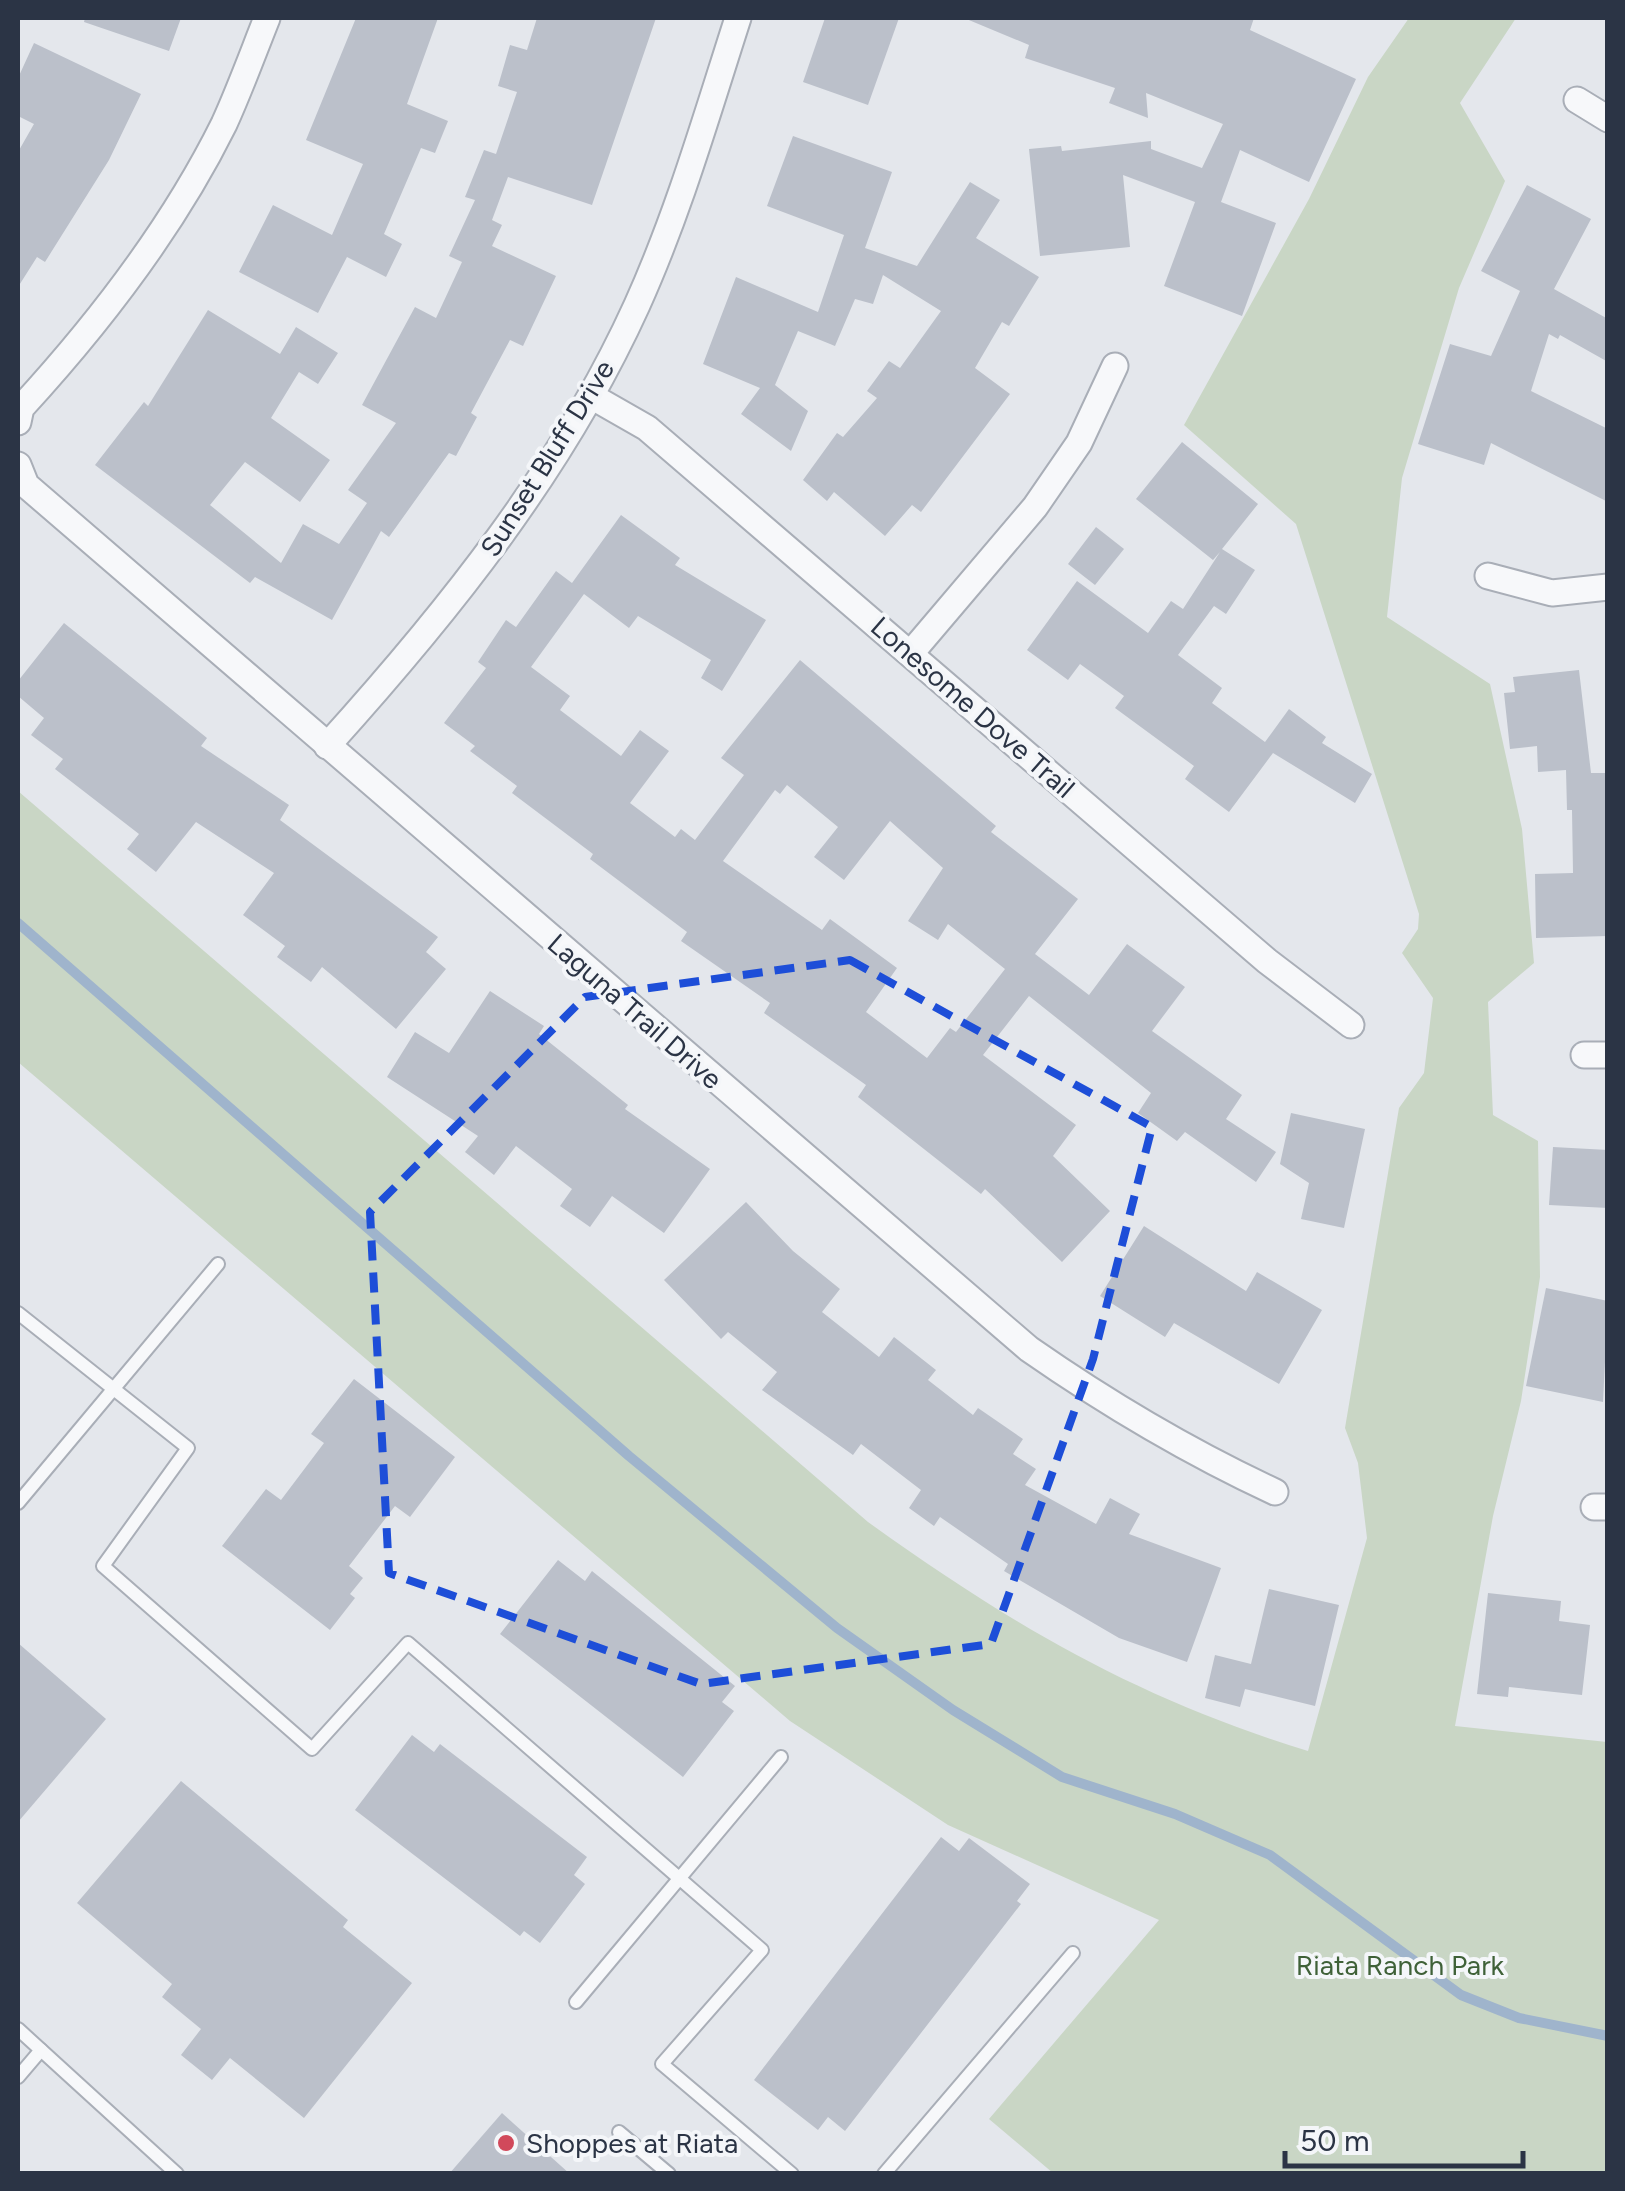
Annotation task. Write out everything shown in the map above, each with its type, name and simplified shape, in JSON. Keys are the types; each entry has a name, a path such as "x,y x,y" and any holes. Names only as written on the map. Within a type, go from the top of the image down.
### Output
{"street":[{"path":"19,413 92,331 174,212 224,123 267,18"},
{"name":"Sunset Bluff Drive","path":"327,746 404,662 481,563 591,396 637,305 681,196 738,18"},
{"path":"1577,100 1608,119"},
{"path":"912,653 1035,507 1079,443 1116,366"},
{"name":"Lonesome Dove Trail","path":"591,396 647,428 1266,961 1350,1025"},
{"name":"Laguna Trail Drive","path":"20,479 1028,1349 1115,1409 1192,1454 1274,1492"},
{"path":"1488,576 1552,592 1608,587"}],"lane":[{"path":"18,1503 218,1264"},
{"path":"18,1313 188,1448 103,1566 312,1749 408,1642 762,1950 662,2064 792,2174"},
{"path":"576,2002 781,1756"},
{"path":"884,2174 1073,1953"},
{"path":"18,2029 177,2174"},
{"path":"18,2077 40,2050"},
{"path":"619,2132 669,2174"}],"highlighted area":[{"path":"850,960 1152,1127 1093,1359 991,1644 701,1684 389,1573 370,1212 585,997"}],"green space":[{"name":"Riata Ranch Park","path":"1409,18 1516,18 1460,103 1505,181 1459,288 1402,478 1387,617 1490,684 1522,829 1534,963 1488,1002 1493,1115 1538,1141 1540,1277 1521,1401 1493,1516 1455,1726 1607,1742 1607,2173 1053,2173 989,2119 1159,1920 948,1825 790,1721 18,1062 18,791 868,1522 974,1594 1078,1656 1187,1707 1308,1751 1367,1538 1358,1463 1345,1428 1399,1108 1424,1073 1433,998 1402,953 1418,929 1419,914 1296,524 1184,425 1309,199 1368,77"}],"building":[{"path":"85,18 181,18 169,51 84,22"},
{"path":"356,18 438,18 407,104 448,121 435,153 421,148 384,234 402,244 386,277 347,257 318,313 239,272 273,205 332,235 363,164 306,140"},
{"path":"537,18 656,18 592,205 508,177 492,220 502,225 492,246 556,276 523,346 510,340 471,413 477,417 456,456 449,453 389,537 381,531 332,620 255,577 250,583 95,465 144,402 148,406 208,310 280,354 296,327 338,353 318,384 299,372 271,418 330,460 300,502 245,462 210,505 281,563 303,524 339,544 367,503 348,490 396,423 362,405 415,307 436,318 462,262 449,256 475,200 465,197 484,150 496,154 517,92 498,86 510,45 527,50"},
{"path":"825,18 899,18 868,105 803,82"},
{"path":"964,18 1254,18 1250,30 1356,79 1309,182 1240,150 1221,202 1276,223 1242,316 1164,286 1195,202 1123,175 1130,247 1040,256 1029,149 1061,146 1062,151 1151,141 1151,149 1202,168 1223,124 1146,93 1148,118 1109,103 1115,88 1025,58 1029,45"},
{"path":"34,43 141,94 109,160 45,262 37,257 18,287 18,152 34,124 18,116 18,78"},
{"path":"793,136 892,172 865,248 917,266 970,182 1000,200 976,238 1039,277 1009,326 1002,322 975,368 1010,394 921,512 912,505 885,536 834,492 827,501 803,480 837,433 843,437 877,398 867,391 889,361 900,368 941,311 883,275 873,304 855,299 835,346 798,331 775,385 808,411 791,451 741,414 760,388 703,364 736,277 818,312 844,235 767,206"},
{"path":"1527,185 1591,219 1554,289 1608,319 1608,362 1560,335 1558,339 1549,334 1531,391 1608,429 1608,502 1491,443 1484,465 1418,444 1450,344 1491,356 1520,291 1481,271"},
{"path":"1182,442 1258,504 1222,549 1255,570 1226,614 1214,606 1178,655 1222,688 1212,703 1265,742 1289,709 1326,737 1322,743 1372,774 1355,803 1273,753 1229,812 1185,779 1194,766 1115,708 1124,696 1080,664 1068,680 1027,650 1077,581 1148,633 1171,601 1183,609 1220,552 1213,560 1136,499"},
{"path":"621,515 680,558 675,565 766,620 722,691 701,678 711,660 638,616 629,628 584,594 531,667 570,696 560,710 621,756 640,730 669,751 630,803 675,837 681,829 695,840 744,775 721,758 800,660 996,826 991,832 1078,899 1035,954 1089,995 1127,944 1185,987 1152,1031 1242,1095 1226,1119 1276,1152 1256,1182 1185,1132 1177,1141 1138,1113 1151,1093 1029,996 983,1055 1076,1125 1053,1156 1110,1211 1062,1262 985,1189 981,1194 858,1097 866,1085 764,1013 770,1003 681,941 687,932 590,859 593,854 512,793 517,786 470,751 475,746 444,723 486,668 478,662 506,620 516,627 556,571 572,583","holes":["787,785 838,827 814,857 844,880 890,821 943,868 908,921 938,940 948,924 1005,969 956,1032 950,1028 927,1058 866,1012 897,968 830,919 822,930 723,861 775,790 780,794"]},
{"path":"1096,527 1124,549 1095,585 1068,564"},
{"path":"64,623 207,738 201,746 289,805 280,820 438,937 426,952 446,969 396,1029 322,967 311,982 277,957 285,946 243,915 274,873 196,822 156,872 127,849 139,834 55,769 63,759 31,735 44,718 18,696 18,681"},
{"path":"1579,670 1591,773 1608,773 1608,936 1536,938 1535,874 1573,873 1572,810 1567,810 1566,770 1538,772 1537,746 1510,749 1504,693 1515,692 1513,677"},
{"path":"490,991 544,1026 539,1034 628,1105 625,1109 710,1169 664,1233 612,1196 590,1227 560,1206 572,1189 516,1146 494,1175 465,1152 478,1136 387,1077 415,1032 449,1053"},
{"path":"1291,1113 1365,1129 1344,1228 1301,1219 1309,1183 1280,1164"},
{"path":"1553,1147 1608,1150 1608,1208 1549,1205"},
{"path":"746,1202 793,1251 840,1289 822,1312 879,1357 894,1337 936,1370 928,1380 973,1415 978,1408 1023,1439 1013,1454 1036,1469 1025,1485 1096,1524 1110,1498 1140,1514 1129,1534 1221,1568 1187,1662 1119,1638 1004,1571 1008,1564 940,1517 934,1526 909,1508 921,1490 861,1444 853,1455 762,1390 777,1372 728,1332 721,1339 664,1280"},
{"path":"1144,1226 1246,1291 1257,1272 1322,1310 1279,1384 1174,1323 1165,1337 1100,1296"},
{"path":"1546,1288 1608,1301 1603,1402 1526,1386"},
{"path":"354,1379 455,1457 410,1517 395,1506 349,1566 363,1578 350,1594 355,1598 330,1630 222,1546 266,1489 281,1500 324,1443 311,1434"},
{"path":"558,1560 585,1581 592,1571 735,1686 722,1702 734,1711 683,1777 500,1634"},
{"path":"1269,1589 1339,1605 1315,1706 1245,1689 1240,1707 1205,1698 1215,1655 1251,1664"},
{"path":"1488,1593 1561,1601 1559,1621 1590,1625 1582,1695 1509,1687 1508,1697 1477,1694"},
{"path":"18,1643 106,1719 18,1822"},
{"path":"412,1735 434,1752 440,1744 587,1857 574,1875 585,1884 540,1943 524,1931 520,1936 355,1810"},
{"path":"181,1781 348,1920 343,1927 412,1983 304,2118 230,2058 212,2080 181,2055 201,2029 162,1997 172,1984 77,1903"},
{"path":"941,1837 959,1851 969,1838 1030,1884 1017,1901 1021,1904 845,2131 828,2117 818,2130 754,2080"},
{"name":"Shoppes at Riata","path":"502,2113 570,2174 449,2174"}],"waterway":[{"path":"18,923 629,1456 837,1628 953,1710 1062,1777 1175,1814 1270,1855 1461,1995 1519,2018 1608,2036"}],"place":[{"name":"Shoppes at Riata","path":"506,2143"}]}
